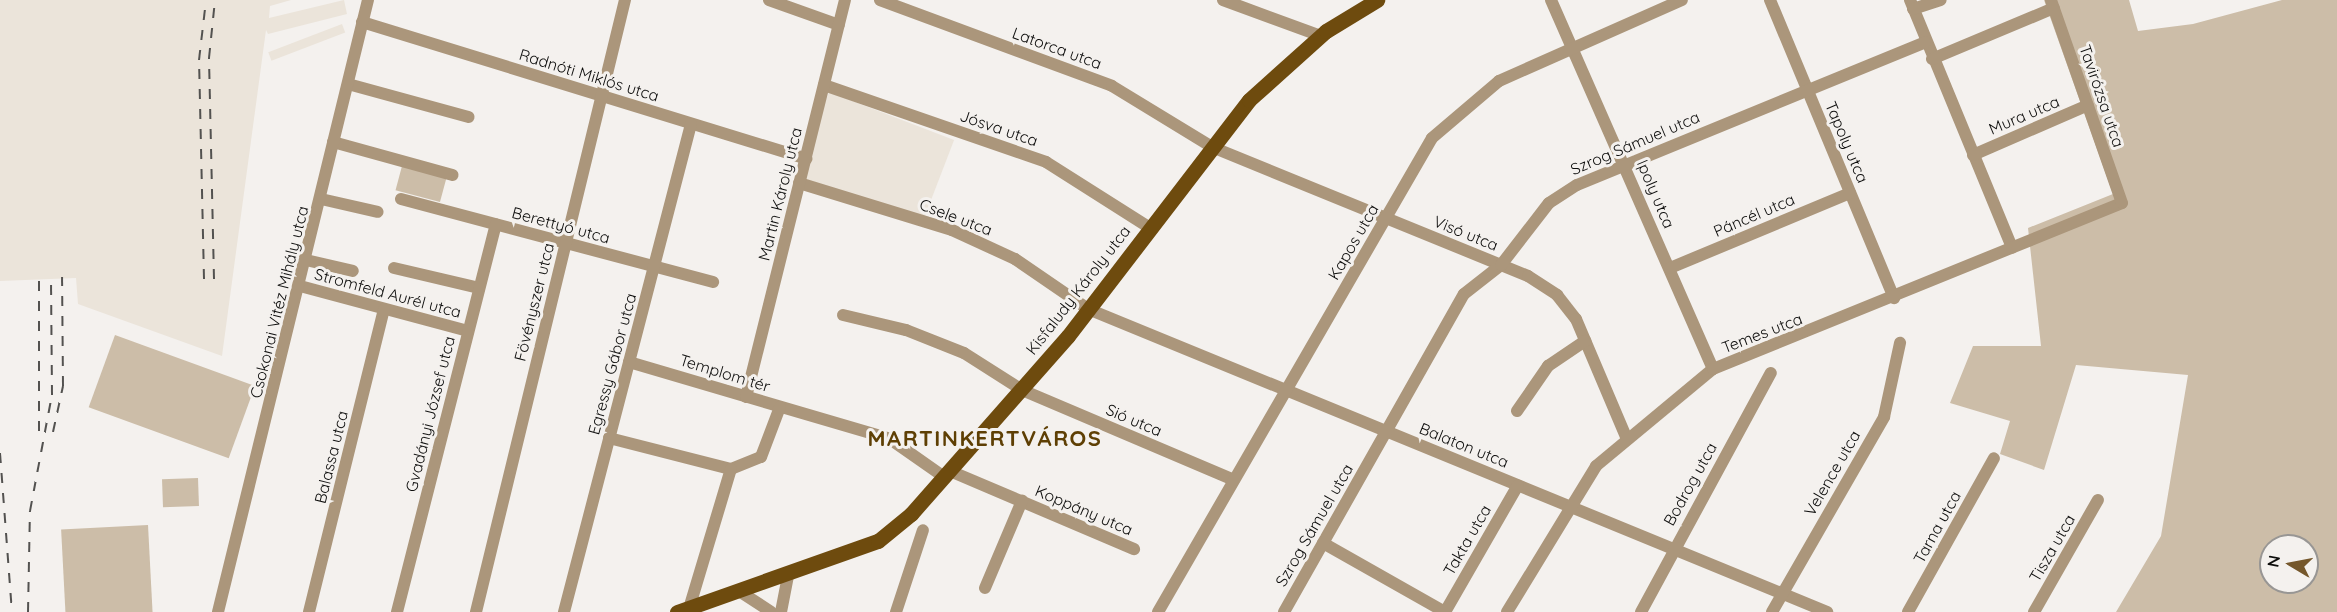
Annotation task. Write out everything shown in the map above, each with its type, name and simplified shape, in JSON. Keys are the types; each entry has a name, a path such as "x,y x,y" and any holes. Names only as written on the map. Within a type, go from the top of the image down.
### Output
{"main road":[{"name":"Kisfaludy Károly utca","path":"685,611 878,541 947,474 1022,390 1088,309 1249,100 1321,36 1377,0"}],"street":[{"name":"Csokonai Vitéz Mihály utca","path":"218,612 300,286 368,0"},
{"name":"Fövényszer utca","path":"476,612 625,0"},
{"path":"769,0 839,25"},
{"name":"Martin Károly utca","path":"746,396 845,0"},
{"name":"Latorca utca","path":"880,0 1112,86 1212,147"},
{"path":"1223,0 1321,36"},
{"name":"Ipoly utca","path":"1551,0 1626,165 1713,369"},
{"name":"Kapos utca","path":"1158,612 1432,138 1462,110 1500,81 1572,46 1682,0"},
{"name":"Tapoly utca","path":"1770,0 1894,297"},
{"path":"1941,0 1912,5 1924,42 2012,248"},
{"path":"1932,59 2053,4"},
{"name":"Tavirózsa utca","path":"2053,4 2122,203"},
{"name":"Radnóti Miklós utca","path":"362,22 806,159"},
{"name":"Szrog Sámuel utca","path":"1284,612 1464,294 1501,265 1549,203 1577,185 1807,88 1924,42"},
{"path":"348,84 469,117"},
{"name":"Jósva utca","path":"824,85 1046,162 1150,228"},
{"name":"Mura utca","path":"1972,155 2088,105"},
{"name":"Egressy Gábor utca","path":"564,612 691,124"},
{"path":"333,142 453,175"},
{"name":"Visó utca","path":"1212,147 1501,265 1557,295 1585,341 1626,437"},
{"name":"Csele utca","path":"800,183 952,230 1015,259 1088,309"},
{"name":"Páncél utca","path":"1670,268 1850,193"},
{"path":"321,199 378,212"},
{"name":"Berettyó utca","path":"401,199 713,282"},
{"name":"Temes utca","path":"1507,612 1568,507 1596,466 1626,437 1713,369 2122,203"},
{"name":"Gvadányi József utca","path":"397,612 496,224"},
{"path":"306,260 353,271"},
{"path":"394,268 479,288"},
{"name":"Stromfeld Aurél utca","path":"300,286 468,331"},
{"name":"Balaton utca","path":"1088,309 1827,612"},
{"name":"Balassa utca","path":"309,612 384,310"},
{"path":"843,315 906,330 964,353 1022,390"},
{"path":"1517,411 1548,366 1585,341"},
{"name":"Velence utca","path":"1772,612 1884,417 1900,343"},
{"name":"Templom tér","path":"629,362 780,407 761,457 731,470"},
{"name":"Bodrog utca","path":"1641,612 1771,373"},
{"name":"Sió utca","path":"1022,390 1234,480"},
{"name":"Koppány utca","path":"780,407 890,439 947,474 1022,501 1134,549"},
{"path":"609,438 731,470 685,611"},
{"name":"Tarna utca","path":"1908,612 1994,458"},
{"name":"Takta utca","path":"1445,612 1518,485"},
{"name":"Tisza utca","path":"2034,612 2098,500"},
{"name":"Koppány utca","path":"985,588 1022,501"},
{"path":"896,612 923,530"},
{"path":"1323,543 1445,612"},
{"path":"781,612 788,575"},
{"path":"739,591 771,612"}],"shaded area":[{"path":"0,0 291,0 270,6 269,18 344,0 347,14 268,34 266,30 222,356 78,304 76,278 0,281"},
{"path":"2044,0 2129,0 2138,31 2193,24 2282,0 2337,0 2337,612 2116,612 2161,536 2188,375 2076,365 2044,470 2000,454 2010,421 1950,403 1973,346 2041,346 2028,228 2113,194"},
{"path":"342,24 345,32 271,61 268,52"},
{"path":"829,92 954,140 922,224 797,176"},
{"path":"402,166 446,178 440,202 396,190"},
{"path":"115,335 255,386 229,458 89,407"},
{"path":"198,478 199,506 163,507 162,479"},
{"path":"148,525 153,612 65,612 61,530"}],"railway":[{"path":"204,279 199,60 206,0"},
{"path":"214,279 209,58 215,0"},
{"path":"53,432 63,386 62,277"},
{"path":"39,278 39,431"},
{"path":"28,612 30,511 52,395 51,278"},
{"path":"0,453 12,612"}],"district":[{"name":"MARTINKERTVÁROS","path":"985,439"}]}
